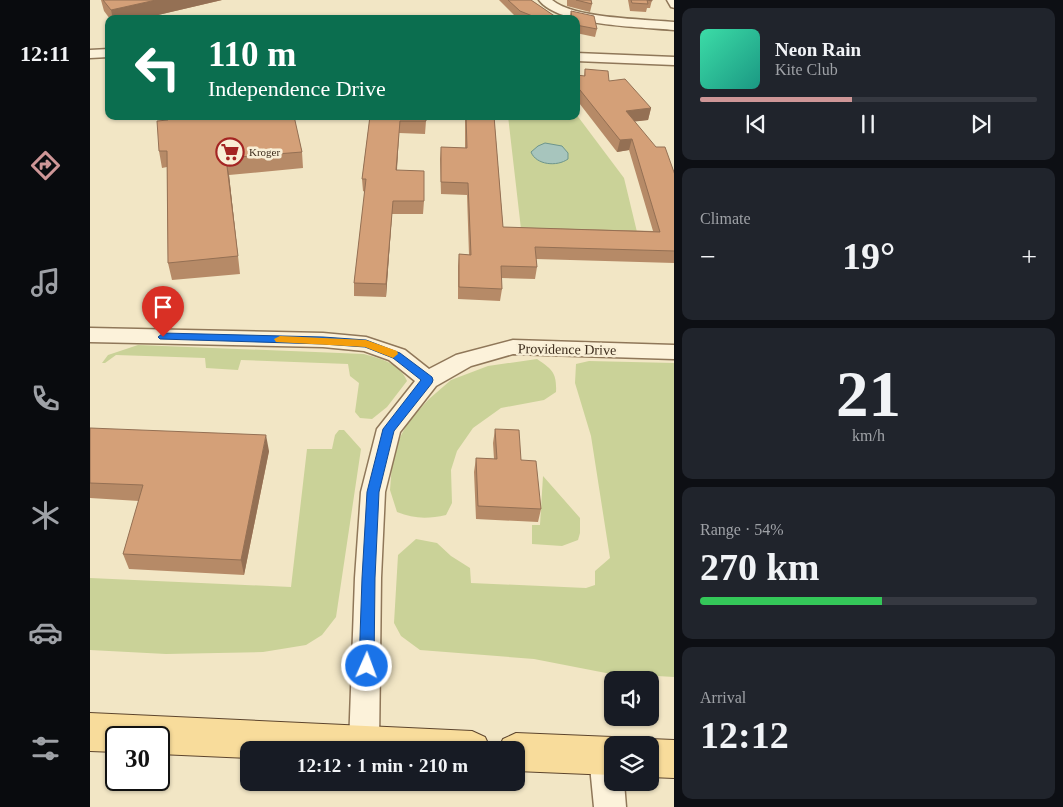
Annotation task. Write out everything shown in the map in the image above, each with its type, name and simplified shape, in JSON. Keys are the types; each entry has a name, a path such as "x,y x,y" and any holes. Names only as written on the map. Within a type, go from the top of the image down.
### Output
{"main road":[{"path":"90,732 280,741"},
{"path":"525,752 604,756"},
{"path":"659,758 674,759"}],"street":[{"path":"545,0 554,8 574,15"},
{"path":"673,0 674,4"},
{"path":"580,16 674,26"},
{"path":"90,54 105,53"},
{"path":"580,53 595,56"},
{"path":"580,57 674,61"},
{"path":"90,335 323,340 366,344 397,355 428,380"},
{"name":"Providence Drive","path":"364,741 368,578 373,492 389,429 428,380 464,360 512,348 674,352"},
{"path":"610,791 610,807"}],"green space":[{"path":"580,119 624,178 637,232 521,229 508,120"},
{"path":"138,345 364,354 395,366 407,381 387,407 372,419 360,418 355,412 359,383 350,376 348,364 241,360 238,370 206,368 205,358 116,355 102,363 108,355"},
{"path":"537,359 553,372 556,380 556,392 544,400 501,408 473,428 457,451 451,470 452,503 446,515 421,518 397,512 390,490 393,451 408,422 429,399 451,380 488,366"},
{"path":"589,361 674,363 674,677 659,676 659,671 604,671 604,673 534,659 420,650 401,636 394,623 398,555 416,539 437,543 451,556 470,568 471,583 586,588 595,585 595,571 610,558 591,436 575,383 576,364"},
{"path":"339,430 344,430 361,449 336,617 322,635 306,645 263,652 166,654 90,650 90,578 291,587 307,449 332,449 335,435"},
{"path":"543,476 580,518 578,540 562,546 532,544 532,525 540,525"}],"water":[{"path":"545,143 562,146 568,153 568,159 553,164 537,160 531,152"}],"building":[{"path":"103,0 156,0 111,10"},
{"path":"508,0 531,0 553,15 530,15 520,11"},
{"path":"576,0 591,0 592,4"},
{"path":"631,0 647,0 648,4 632,3"},
{"path":"571,11 594,16 597,29 580,26 580,15 572,15"},
{"path":"585,69 608,71 609,81 625,79 651,108 626,111 656,147 665,147 674,172 674,251 535,247 537,267 501,266 502,289 459,287 459,254 471,255 468,183 441,182 441,147 467,148 466,120 494,120 503,227 660,232 632,139 620,140 580,90 580,75 585,76"},
{"path":"295,120 302,152 226,158 238,256 168,263 167,151 159,151 157,121"},
{"path":"369,120 426,120 400,121 396,170 424,171 424,201 393,201 386,284 354,283 366,179 362,179"},
{"path":"90,428 266,435 241,560 123,554 143,485 90,483"},
{"path":"495,429 519,430 521,460 536,461 541,509 478,506 476,458 497,459"}],"slow traffic":[{"path":"280,339 366,344 393,354"}],"place":[{"name":"Kroger","path":"230,152"}],"route":[{"path":"163,337 323,340 366,344 397,355 428,380 389,429 373,492 368,578 367,666"}]}
